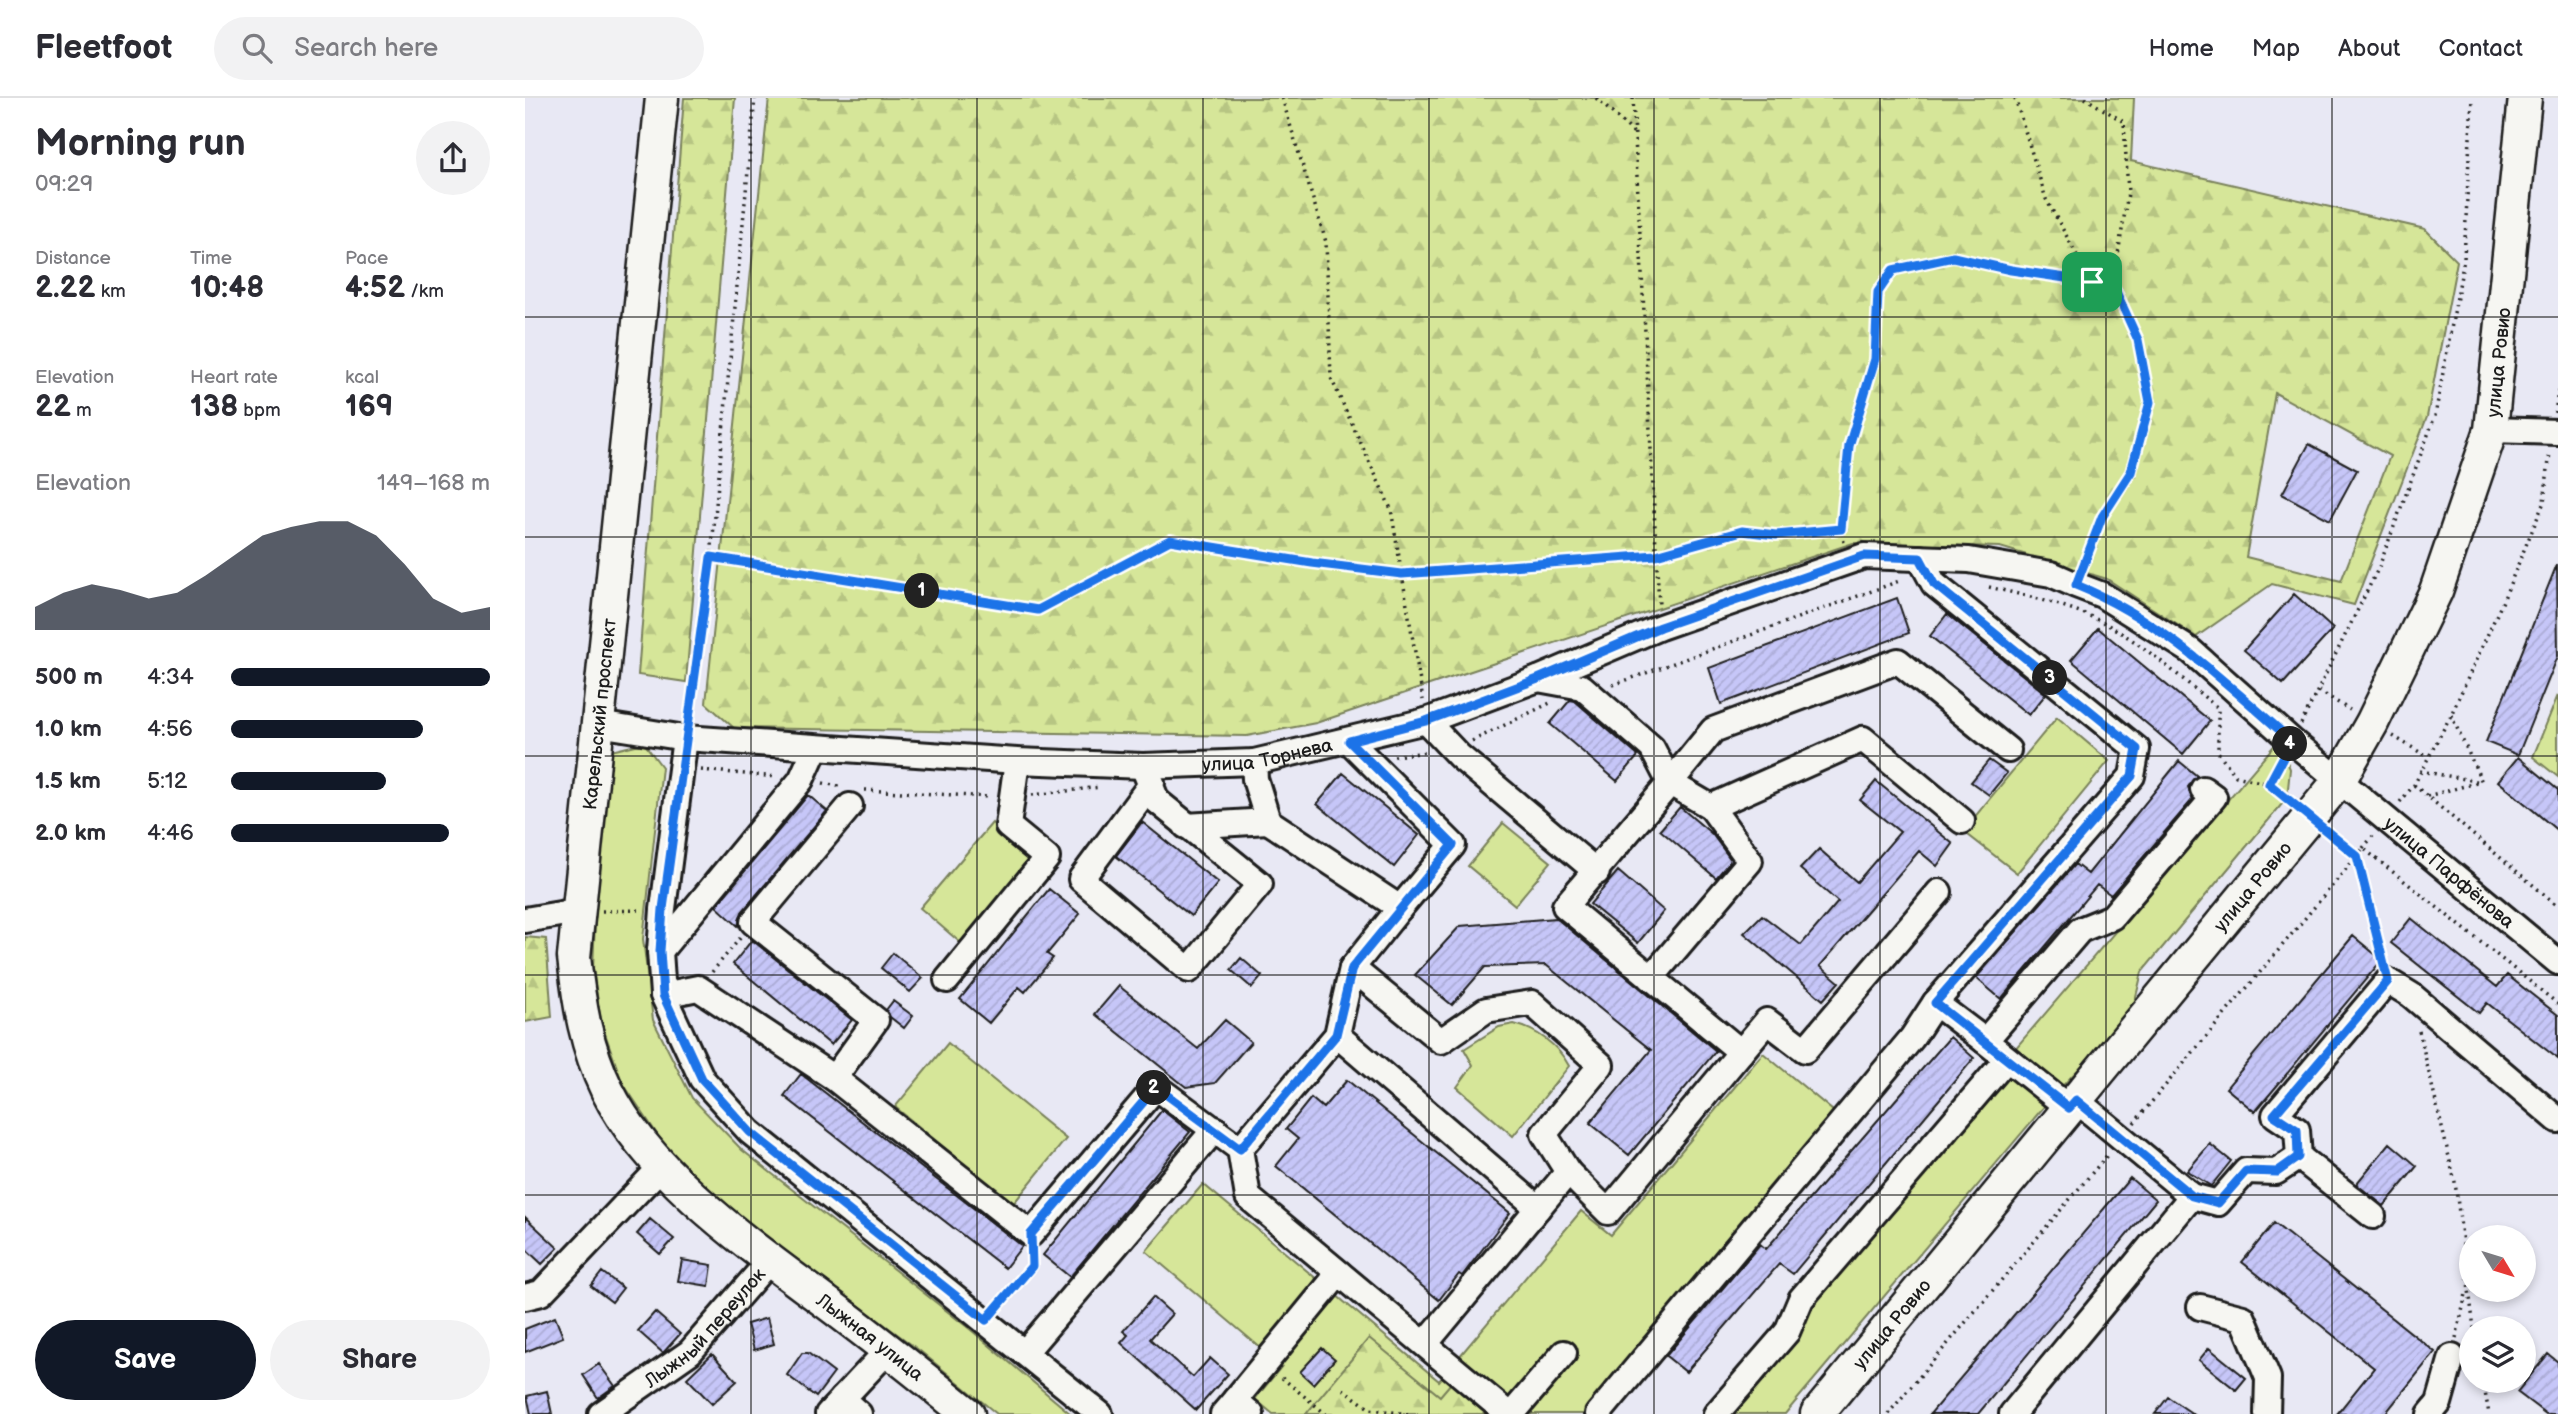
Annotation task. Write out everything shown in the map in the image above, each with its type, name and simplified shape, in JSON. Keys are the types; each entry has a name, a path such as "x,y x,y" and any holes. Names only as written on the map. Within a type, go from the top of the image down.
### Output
{"main road":[{"name":"Карельский проспект","path":"662,98 574,957 579,1003 589,1047 608,1092 662,1166 712,1213 770,1260"},
{"name":"улица Ровио","path":"1817,1414 2339,781 2372,723 2436,591 2491,429 2525,98"},
{"name":"Лыжная улица","path":"770,1260 889,1349 968,1414"}],"street":[{"path":"2491,429 2555,432"},
{"name":"улица Торнева","path":"598,724 685,738 1017,761 1147,775 1254,762 1426,721 1538,679 1660,627 1864,556 1969,560 2051,575 2102,596 2191,651 2339,781"},
{"path":"1598,1414 1912,1038 1935,1003 2132,776 2137,749 1934,584 1920,558"},
{"path":"1741,1052 1565,906 1597,872 1713,730 1898,661 2008,750"},
{"path":"1538,679 1582,687 1652,748 1670,783 1711,807 1750,861 1651,978"},
{"path":"1426,721 1459,756 1597,872"},
{"path":"685,738 660,951 663,995 702,1079 750,1132 1026,1351 1100,1414"},
{"path":"1711,807 1863,739 1962,821"},
{"path":"1240,1149 1336,1035 1352,968 1453,845 1349,741"},
{"path":"660,951 801,780 815,748"},
{"path":"947,980 1047,858 1008,826 1017,761"},
{"path":"1254,762 1255,779 1268,821"},
{"path":"1147,775 1157,801 1260,884 1189,970 1081,879 1147,775"},
{"name":"улица Парфёнова","path":"2339,781 2558,962"},
{"path":"1985,1041 2080,930 2112,917 2214,797 2203,789"},
{"path":"834,1078 876,1020 753,922 850,806"},
{"path":"1186,826 1268,821 1400,908"},
{"path":"1352,968 1441,1041 1486,1010 1532,1003 1601,1065 1544,1134 1568,1172 1608,1212 1767,1021 1805,1050 1939,892"},
{"path":"525,920 578,911"},
{"path":"2372,1216 2298,1157 2297,1130 2274,1115 2388,981 2411,995 2558,1120"},
{"path":"663,995 698,988 834,1078 1031,1234 1156,1087 1240,1149 1248,1196 1510,1414 1564,1353"},
{"path":"1935,1003 2007,1059 2073,1104 2192,1196 2218,1203 2246,1171 2277,1172 2298,1157"},
{"path":"1336,1035 1538,1208"},
{"path":"1716,1414 1787,1332 1801,1299 2007,1059"},
{"path":"1026,1351 1215,1129"},
{"path":"525,1297 541,1293 662,1166"},
{"path":"1426,1344 1568,1172"},
{"path":"2012,1414 2192,1196"},
{"name":"Лыжный переулок","path":"601,1414 690,1352 770,1260"},
{"path":"1236,1409 1265,1363 1339,1273"},
{"path":"2200,1307 2243,1318 2268,1378 2267,1414"},
{"path":"843,1409 889,1349"},
{"path":"2430,1414 2439,1403 2452,1357"}],"path":[{"path":"685,738 711,557 755,98"},
{"path":"1282,98 1326,242 1331,378 1391,509 1426,721"},
{"path":"1597,98 1634,133"},
{"path":"1633,98 1660,627"},
{"path":"2015,98 2046,199 2092,282"},
{"path":"2076,585 2102,517 2131,472 2150,402 2138,340 2113,285 2128,193 2124,122 2085,98"},
{"path":"2269,784 2379,567 2435,416 2464,258 2472,98"},
{"path":"1849,561 1841,529 1849,446 1875,359 1878,292 1893,270 1953,257 2011,270 2113,285"},
{"path":"2558,391 2555,432 2544,502 2451,715 2414,785 2558,906"},
{"path":"711,557 1038,610 1170,540 1312,563 1402,574 1656,555 1742,531 1776,535 1841,529"},
{"path":"2451,715 2482,782"},
{"path":"2420,771 2482,782"},
{"path":"2236,776 2269,784 2357,856 2388,981"},
{"path":"2427,796 2482,782"},
{"path":"2357,856 2363,848 2558,1004"},
{"path":"578,911 663,909"},
{"path":"698,988 753,922"},
{"path":"2411,995 2455,1182 2460,1225"},
{"path":"986,1320 1032,1266 1031,1234"},
{"path":"2452,1357 2464,1302"},
{"path":"1265,1363 1326,1414"},
{"path":"1343,1389 1370,1409 1408,1414"},
{"path":"2485,1393 2489,1414"}],"green space":[{"path":"684,98 735,98 686,682 638,675"},
{"path":"769,98 2134,98 2131,161 2425,229 2457,261 2427,417 2354,605 2272,584 2196,637 2107,579 2000,547 1853,543 1316,723 1247,736 734,728 706,703","holes":["2275,393 2390,456 2341,581 2246,557"]},
{"path":"2558,695 2558,777 2533,757"},
{"path":"2057,717 2109,761 2017,873 1963,831"},
{"path":"2279,740 2290,769 2287,798 2142,972 2132,1013 2053,1096 1785,1414 1703,1414"},
{"path":"644,743 662,767 643,939 653,1020 692,1098 742,1150 971,1330 1071,1414 997,1414 920,1351 729,1209 667,1149 622,1082 601,1022 593,969 596,896 611,751"},
{"path":"992,823 1034,858 962,944 920,908"},
{"path":"1503,823 1551,862 1515,905 1468,866"},
{"path":"525,937 546,939 552,1017 525,1022"},
{"path":"1514,1024 1546,1039 1559,1051 1569,1066 1513,1136 1457,1087 1473,1065 1464,1049 1499,1027"},
{"path":"948,1043 1066,1139 1013,1204 895,1107"},
{"path":"1763,1053 1839,1116 1590,1414 1273,1414 1255,1399 1282,1366 1146,1251 1203,1184 1439,1381 1581,1211 1611,1235"},
{"path":"1369,1338 1440,1396 1451,1383 1488,1414 1306,1414"}],"building":[{"path":"2309,444 2357,470 2330,520 2282,494"},
{"path":"2557,564 2558,656 2518,755 2486,742"},
{"path":"2294,594 2333,629 2283,684 2244,650"},
{"path":"1897,598 1909,633 1721,704 1709,668"},
{"path":"1947,614 2046,694 2029,715 1930,636"},
{"path":"2098,628 2210,721 2183,754 2071,660"},
{"path":"1570,700 1575,701 1638,756 1617,781 1550,724"},
{"path":"2518,757 2558,790 2558,831 2498,781"},
{"path":"1989,760 2007,773 1989,795 1971,782"},
{"path":"2179,761 2197,776 2188,787 2193,799 2111,895 2097,885 2001,999 1976,978 2075,864 2088,874"},
{"path":"1343,773 1419,835 1394,867 1317,804"},
{"path":"1876,781 1953,844 1937,866 1919,851 1820,966 1839,982 1823,1000 1744,933 1762,915 1801,945 1838,902 1800,869 1819,849 1857,882 1900,832 1860,800"},
{"path":"808,795 827,811 742,912 738,926 716,906"},
{"path":"1680,807 1712,834 1731,860 1716,878 1660,830"},
{"path":"1142,822 1218,883 1191,916 1116,856"},
{"path":"1618,871 1664,911 1638,943 1590,904"},
{"path":"1049,889 1080,914 1047,954 1053,958 1025,992 1019,987 989,1023 960,999"},
{"path":"1556,918 1716,1051 1629,1155 1590,1123 1651,1050 1546,965 1485,967 1452,1005 1415,975 1460,926"},
{"path":"2411,918 2497,987 2507,975 2558,1015 2558,1059 2487,1003 2479,1013 2391,943"},
{"path":"2353,936 2382,960 2255,1112 2226,1088"},
{"path":"752,940 852,1020 831,1045 733,964"},
{"path":"893,953 923,978 910,992 881,968"},
{"path":"1241,958 1262,976 1252,988 1231,970"},
{"path":"1119,986 1198,1049 1225,1020 1251,1042 1215,1083 1186,1087 1095,1014"},
{"path":"893,1001 913,1016 904,1028 890,1017 886,1010"},
{"path":"1950,1037 1974,1058 1793,1274 1779,1264 1686,1372 1666,1356 1760,1244 1766,1249"},
{"path":"801,1074 1022,1246 1005,1268 784,1096"},
{"path":"1347,1080 1510,1213 1462,1276 1459,1274 1439,1300 1276,1166 1298,1139 1286,1129 1311,1098 1323,1108"},
{"path":"1162,1110 1190,1132 1070,1277 1043,1255"},
{"path":"2390,1143 2417,1166 2384,1206 2356,1184"},
{"path":"2210,1144 2231,1161 2211,1186 2187,1171"},
{"path":"2130,1178 2156,1200 1978,1414 1930,1414"},
{"path":"525,1217 558,1248 542,1264 525,1248"},
{"path":"650,1219 674,1239 660,1254 637,1234"},
{"path":"2274,1223 2435,1352 2385,1414 2337,1414 2374,1368 2242,1262"},
{"path":"682,1260 712,1265 709,1286 678,1281"},
{"path":"602,1272 623,1288 612,1302 591,1286"},
{"path":"1153,1297 1172,1314 1150,1339 1193,1377 1210,1358 1228,1374 1196,1410 1121,1343 1128,1335 1123,1331"},
{"path":"655,1312 680,1334 663,1353 638,1331"},
{"path":"555,1317 563,1337 525,1352 525,1329"},
{"path":"767,1318 774,1344 754,1350 747,1324"},
{"path":"1322,1348 1335,1359 1313,1384 1300,1372"},
{"path":"2209,1348 2246,1378 2236,1390 2199,1360"},
{"path":"802,1353 808,1353 834,1373 816,1397 787,1375"},
{"path":"712,1354 737,1381 712,1404 687,1378"},
{"path":"2548,1354 2558,1362 2558,1414 2546,1414 2518,1393 2536,1393 2536,1369"},
{"path":"599,1364 615,1386 598,1398 583,1375"},
{"path":"547,1391 552,1414 531,1414 527,1396"},
{"path":"2168,1397 2193,1414 2155,1414"}],"route":[{"path":"1953,257 2011,270 2092,282 2113,285 2138,340 2150,402 2131,472 2102,517 2076,585 2102,596 2191,651 2292,741 2269,784 2357,856 2388,981 2274,1115 2297,1130 2298,1157 2277,1172 2246,1171 2218,1203 2192,1196 2076,1100 2069,1108 1935,1003 2132,776 2137,749 1934,584 1920,558 1864,556 1660,627 1538,679 1426,721 1349,741 1453,845 1352,968 1336,1035 1240,1149 1156,1087 1031,1234 1032,1266 986,1320 750,1132 702,1079 663,995 660,951 680,768 711,557 1038,610 1170,540 1312,563 1402,574 1656,555 1742,531 1776,535 1841,529 1849,446 1875,359 1878,292 1893,270 1953,257"}]}
